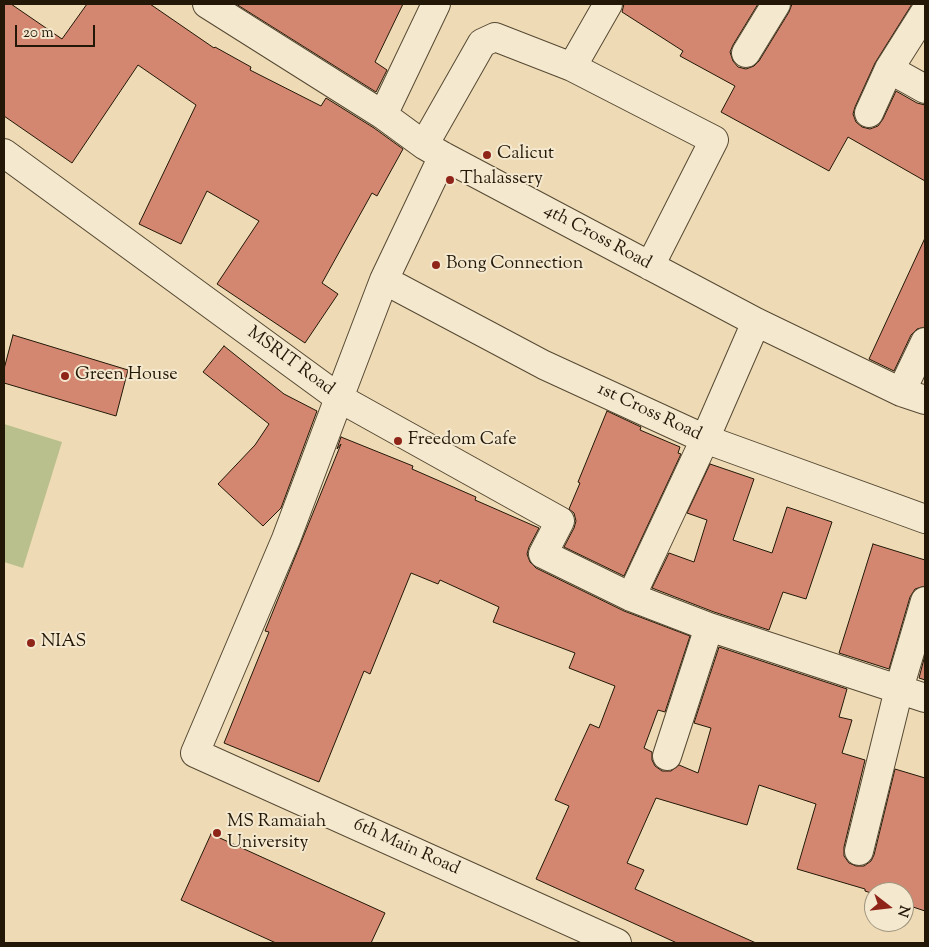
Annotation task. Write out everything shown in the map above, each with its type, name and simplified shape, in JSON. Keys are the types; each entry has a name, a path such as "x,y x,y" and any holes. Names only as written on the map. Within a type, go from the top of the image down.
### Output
{"street":[{"name":"4th Cross Road","path":"207,4 383,115 433,150 756,322 913,396"},
{"path":"383,115 436,4"},
{"path":"572,67 608,4"},
{"path":"746,53 776,4"},
{"path":"869,113 889,69 925,12"},
{"path":"650,266 714,140 572,67 495,37 482,43 433,150 340,398 560,521 543,554 631,597 709,628 925,698"},
{"path":"889,69 925,88"},
{"name":"MSRIT Road","path":"4,154 340,398 286,539 195,753"},
{"name":"1st Cross Road","path":"384,280 535,360 705,439 925,519"},
{"path":"631,597 705,439 756,322"},
{"path":"913,396 925,342"},
{"path":"859,851 899,689 925,601"},
{"path":"667,756 709,628"},
{"name":"6th Main Road","path":"195,753 617,943"}],"green space":[{"path":"4,424 62,442 23,568 4,562"}],"building":[{"path":"4,4 11,4 62,39 87,4 150,4 214,48 251,67 250,70 321,106 326,98 403,149 377,196 372,193 322,283 338,294 305,343 217,284 259,221 207,191 181,244 139,224 196,105 138,65 72,163 4,116"},
{"path":"236,4 403,4 375,62 387,70 376,92"},
{"path":"624,4 758,4 730,52 733,61 738,67 746,69 754,66 759,61 792,4 912,4 875,63 853,114 856,122 862,127 870,129 878,126 896,91 917,103 925,105 925,181 848,137 829,171 721,112 735,86 680,56 683,51 622,12"},
{"path":"925,238 925,327 917,329 911,335 894,371 869,359"},
{"name":"Green House","path":"13,335 128,370 116,416 4,383 4,369"},
{"path":"224,346 284,394 317,411 281,508 263,526 218,484 255,445 269,424 203,372"},
{"path":"607,411 641,427 640,430 680,447 678,453 681,454 624,576 564,547 576,521 574,513 569,509"},
{"path":"341,437 413,466 412,469 476,497 475,500 539,528 527,554 530,562 536,568 624,611 690,636 665,712 658,710 644,748 652,752 652,760 655,766 662,771 671,771 679,765 698,773 711,728 694,723 719,647 847,689 839,717 852,720 842,753 865,760 844,847 844,856 849,863 856,866 864,866 871,861 895,769 925,778 925,911 914,907 914,882 864,882 864,889 797,869 816,804 759,785 747,825 656,798 627,863 644,870 635,889 756,943 677,943 536,879 569,806 555,800 590,724 599,728 615,686 569,668 575,653 493,622 499,607 440,580 438,584 411,573 370,674 364,671 319,782 224,743 269,632 265,631 341,444 337,449"},
{"path":"710,464 754,479 733,540 772,553 787,507 832,522 806,599 783,592 769,630 714,612 652,588 669,553 694,562 707,520 687,513"},
{"path":"873,544 925,560 925,586 915,589 910,597 889,669 839,653"},
{"path":"925,655 925,680 919,678"},
{"path":"211,834 385,913 371,943 276,943 181,900"}],"place":[{"name":"Calicut","path":"487,155"},
{"name":"Thalassery","path":"450,180"},
{"name":"Bong Connection","path":"436,265"},
{"name":"Green House","path":"65,376"},
{"name":"Freedom Cafe","path":"398,441"},
{"name":"NIAS","path":"31,643"},
{"name":"MS Ramaiah University","path":"217,833"}]}
